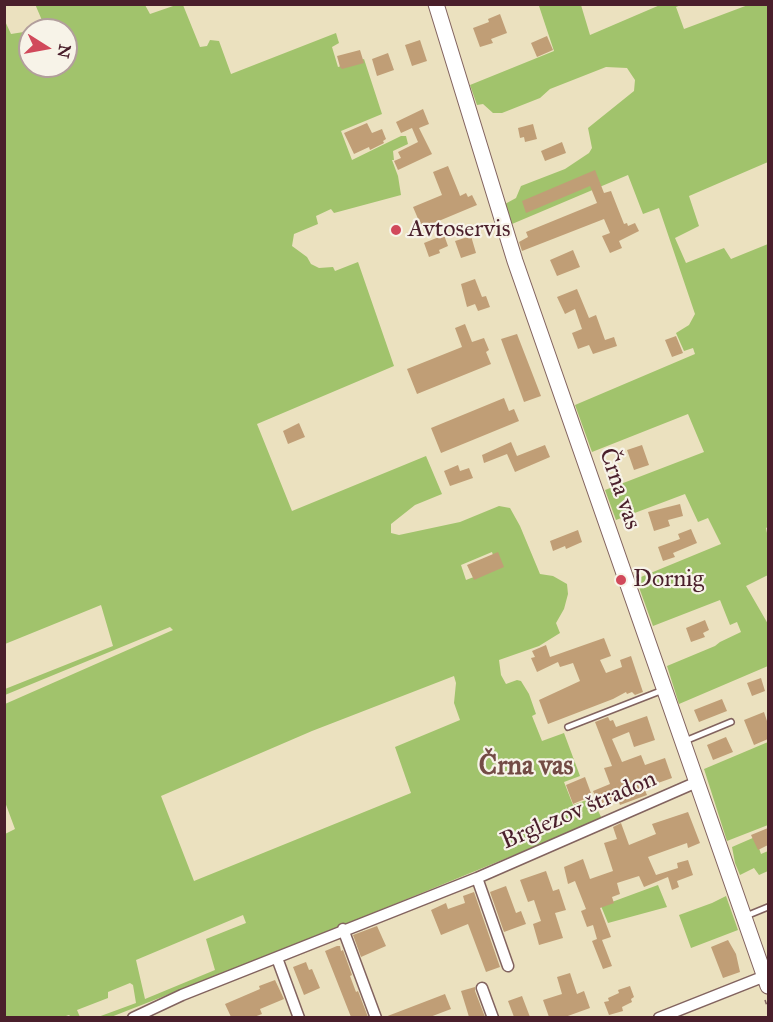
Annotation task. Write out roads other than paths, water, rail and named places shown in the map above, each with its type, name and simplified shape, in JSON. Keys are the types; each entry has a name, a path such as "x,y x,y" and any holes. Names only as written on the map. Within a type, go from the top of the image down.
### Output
{"street":[{"name":"Črna vas","path":"436,4 512,251 767,981"},
{"name":"Brglezov štradon","path":"133,1017 182,994 477,878 697,782"},
{"path":"477,878 508,966"},
{"path":"343,929 376,1017"},
{"path":"277,958 298,1017"},
{"path":"658,1017 678,1014 767,981"},
{"path":"482,988 493,1017"}],"lane":[{"path":"568,727 664,689"},
{"path":"683,742 731,722"},
{"path":"744,917 768,907"}],"place":[{"name":"Avtoservis","path":"396,230"},
{"name":"Dornig","path":"621,580"}],"district":[{"name":"Črna vas","path":"526,767"}]}
